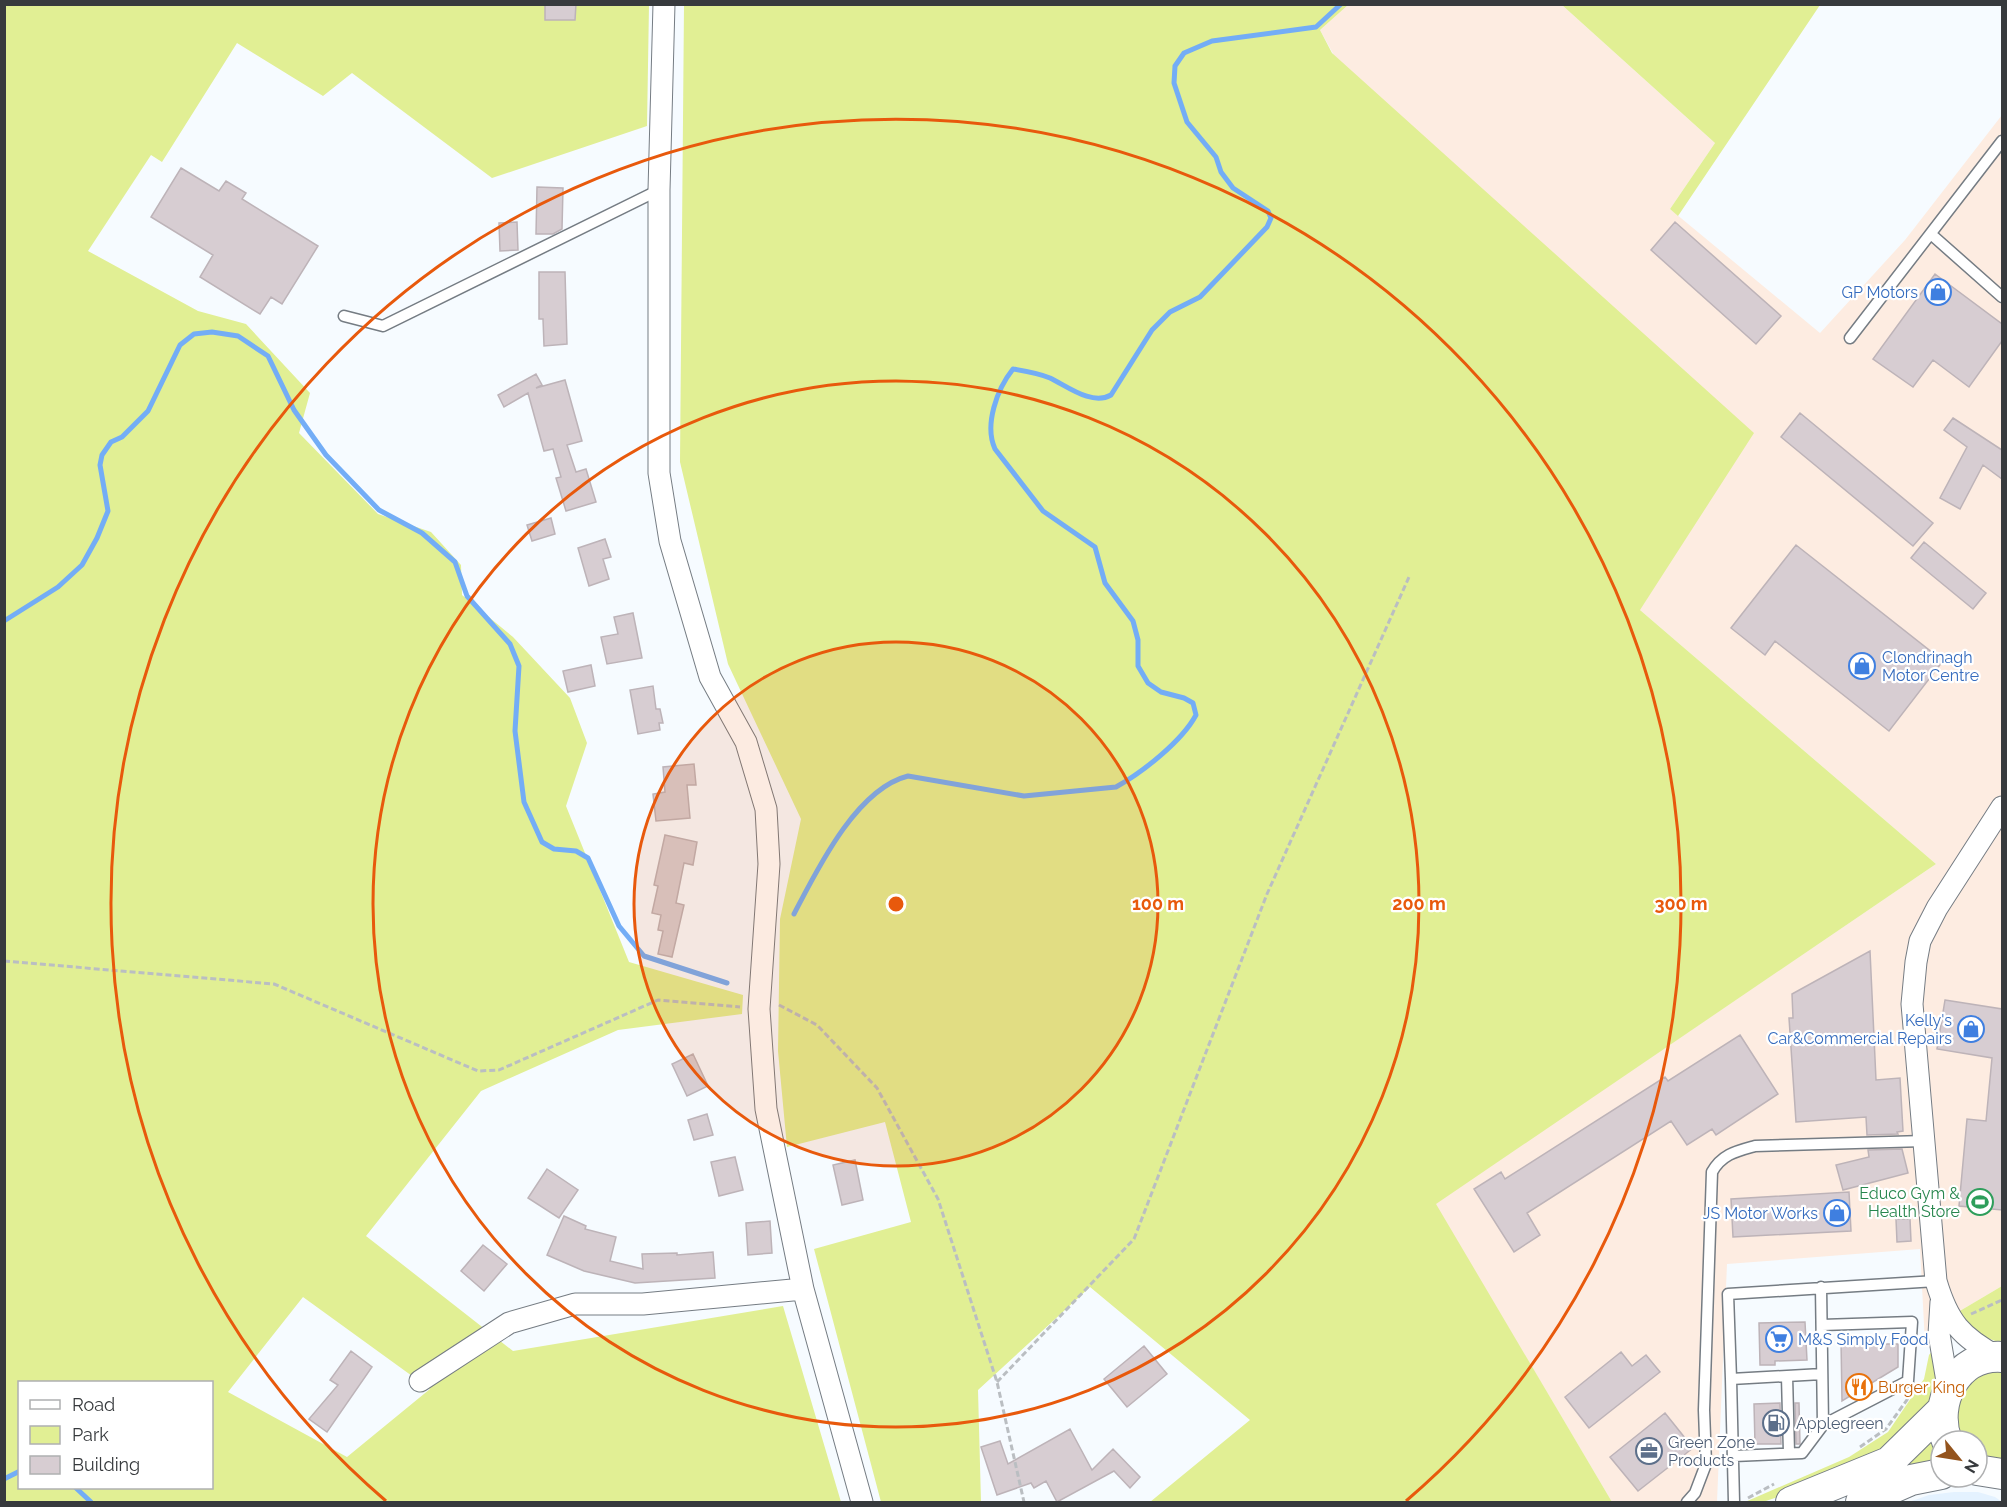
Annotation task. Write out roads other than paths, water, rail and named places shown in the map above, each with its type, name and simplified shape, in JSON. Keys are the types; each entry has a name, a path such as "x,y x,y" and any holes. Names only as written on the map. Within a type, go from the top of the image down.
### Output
{"main road":[{"path":"1787,1491 1889,1462 1945,1399 1961,1372 1978,1361 2000,1357"},
{"path":"1942,1429 1945,1399"},
{"path":"1861,1503 1911,1480 1929,1476"}],"street":[{"path":"664,4 659,190 659,473 670,541 710,677 746,742 766,809 769,864 759,1009 766,1109 803,1288 862,1503"},
{"path":"1945,1399 1939,1334 1939,1290 1912,1004 1920,941 1937,908 2002,807"},
{"path":"420,1381 509,1323 575,1304 643,1304 803,1288"},
{"path":"1939,1290 1953,1324 1961,1334 2000,1357"}],"lane":[{"path":"1850,338 1932,235 2002,141"},
{"path":"344,316 383,326 659,190"},
{"path":"1932,235 2002,297"},
{"path":"1686,1503 1695,1493 1706,1464 1704,1410 1711,1183 1712,1172 1718,1162 1731,1153 1755,1146 1924,1141"},
{"path":"1734,1503 1728,1294 1821,1287 1939,1290"},
{"path":"1821,1287 1823,1425"},
{"path":"1734,1456 1802,1452 1823,1425 1908,1380 1912,1322 1822,1325"},
{"path":"1731,1379 1822,1374"},
{"path":"1787,1376 1790,1453"}],"waterway":[{"path":"794,914 826,854 840,833 871,797 889,784 908,776 1024,796 1116,787 1161,755 1190,725 1196,715 1193,703 1184,698 1161,692 1148,683 1138,666 1138,640 1133,621 1105,583 1095,547 1043,511 995,449 991,429 994,407 1013,369 1045,376 1088,397 1104,398 1111,395 1152,330 1170,312 1200,297 1267,227 1271,218 1268,211 1233,188 1221,172 1216,157 1187,122 1174,83 1175,66 1184,53 1212,41 1316,27 1341,4"},
{"path":"4,621 58,587 82,565 97,538 108,511 100,465 102,455 111,442 122,437 148,411 180,345 194,334 212,332 238,336 268,356 294,410 326,455 379,510 422,533 455,562 467,596 510,644 519,666 515,731 524,802 542,842 554,849 576,851 588,858 619,926 644,956 727,983"},
{"path":"4,1479 18,1472"},
{"path":"77,1489 91,1502"}],"place":[{"name":"GP Motors","path":"1938,292"},
{"name":"Clondrinagh Motor Centre","path":"1862,666"},
{"name":"Kelly's Car&Commercial Repairs","path":"1971,1029"},
{"name":"Educo Gym & Health Store","path":"1980,1202"},
{"name":"JS Motor Works","path":"1837,1213"},
{"name":"M&S Simply Food","path":"1779,1339"},
{"name":"Burger King","path":"1859,1387"},
{"name":"Applegreen","path":"1776,1423"},
{"name":"Green Zone Products","path":"1649,1451"}]}
